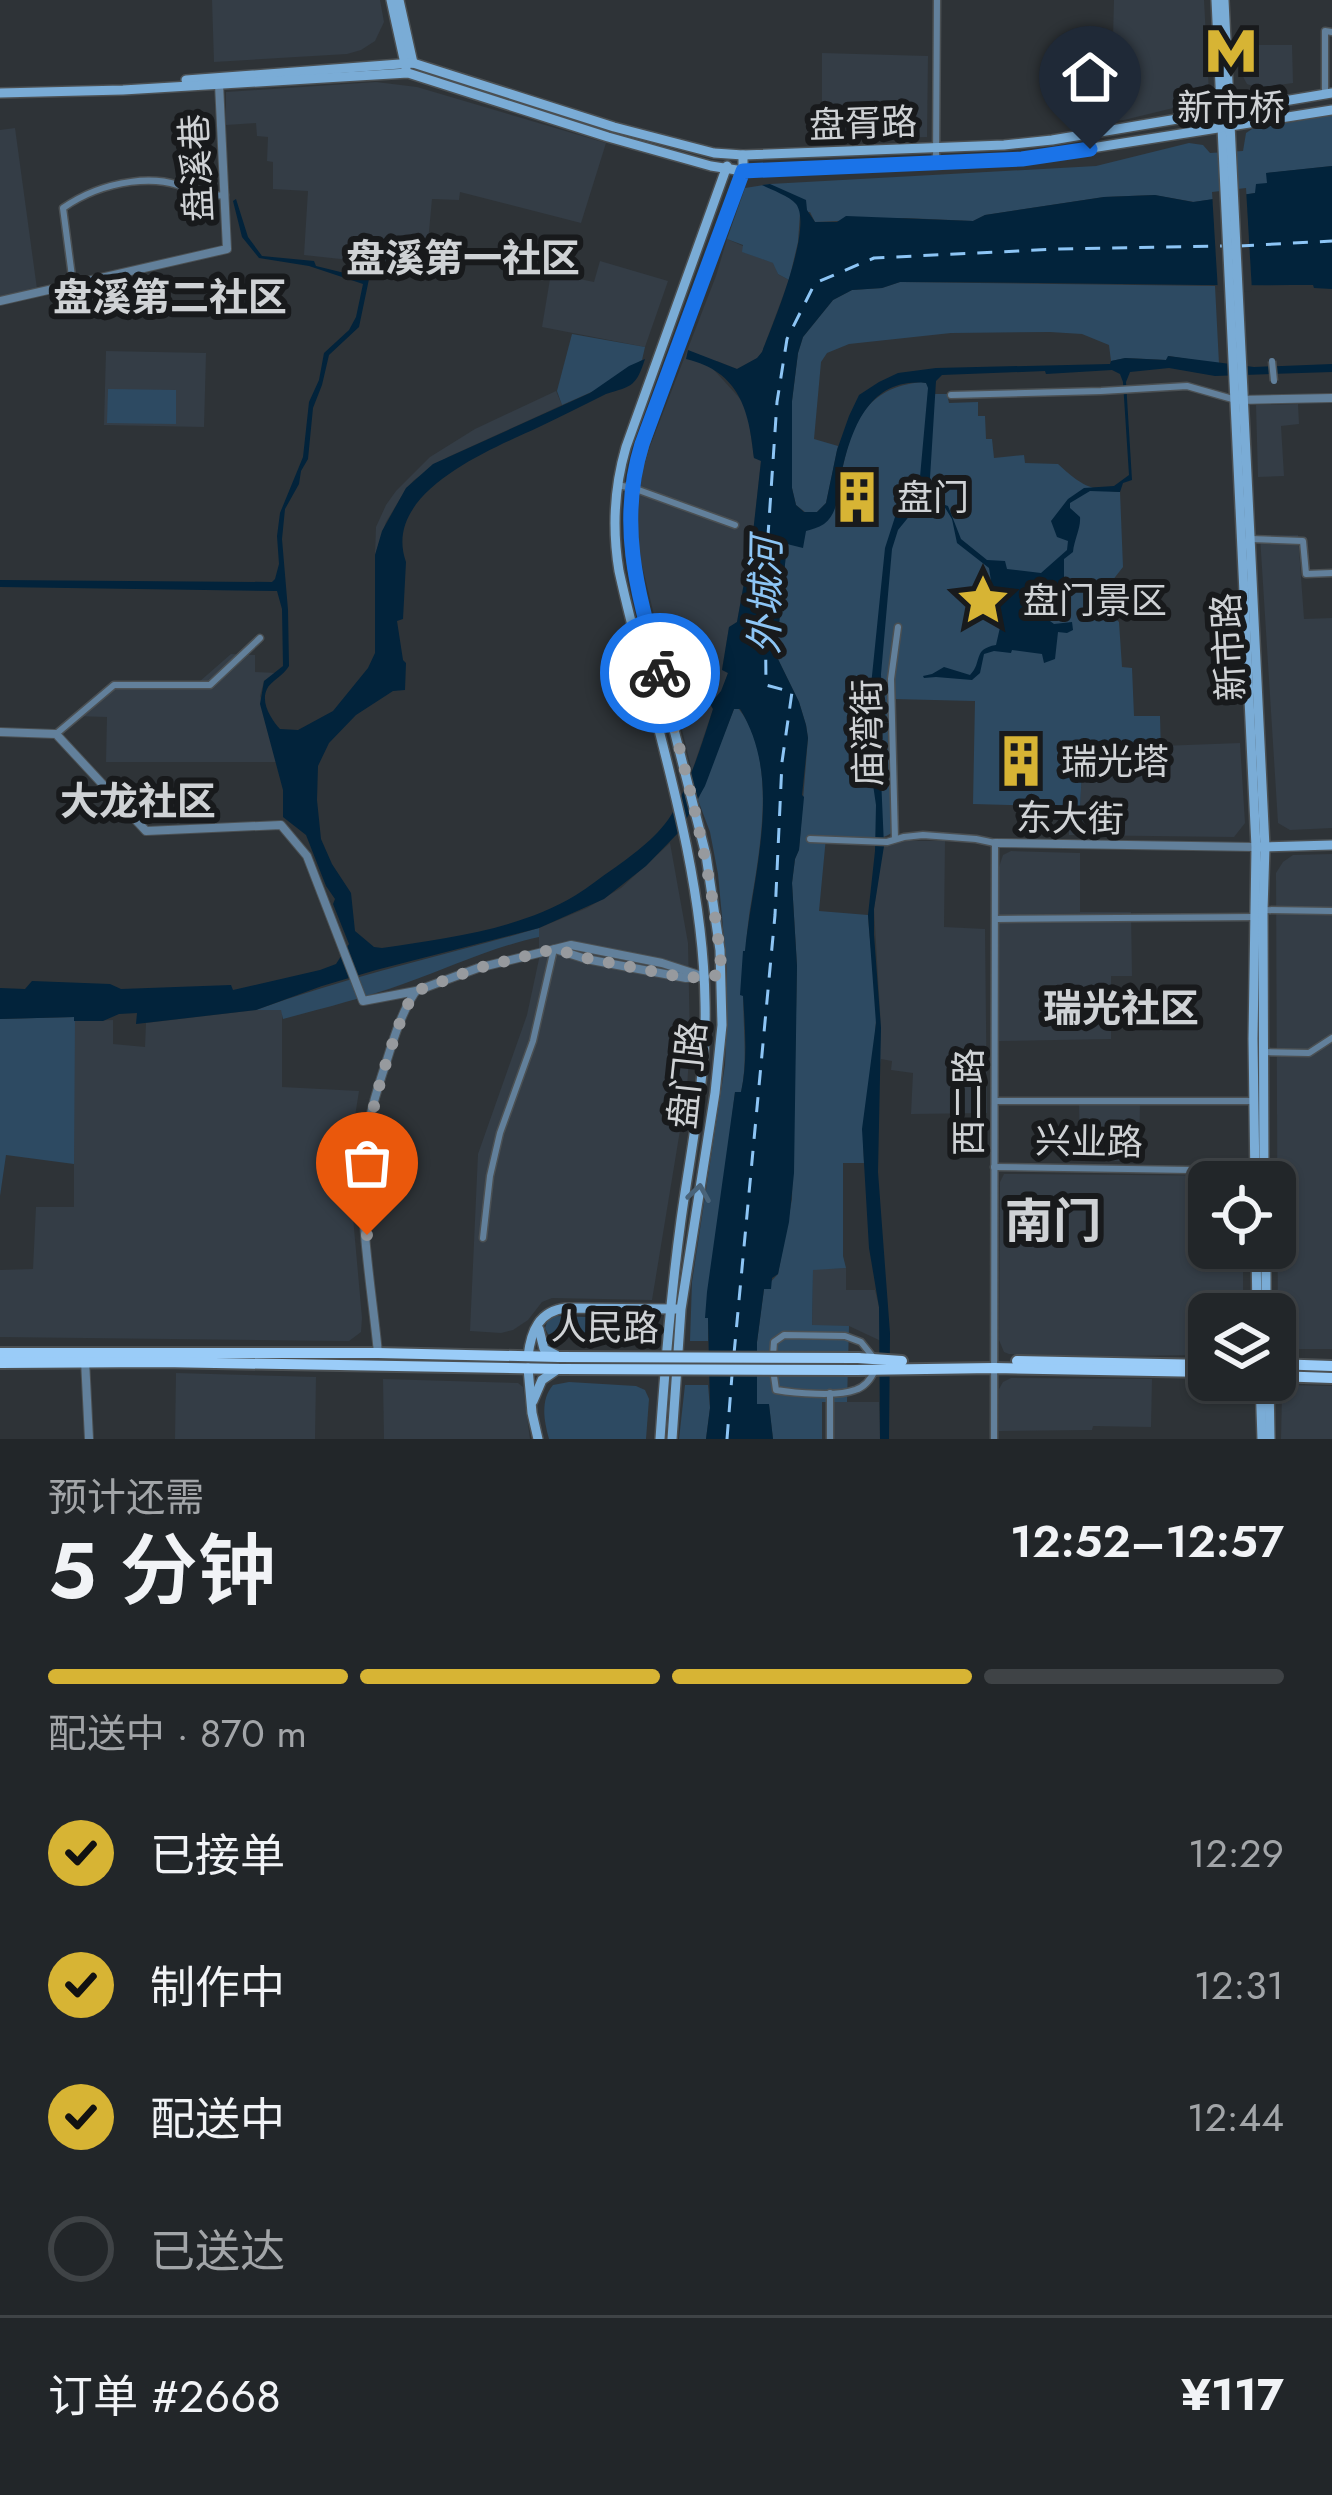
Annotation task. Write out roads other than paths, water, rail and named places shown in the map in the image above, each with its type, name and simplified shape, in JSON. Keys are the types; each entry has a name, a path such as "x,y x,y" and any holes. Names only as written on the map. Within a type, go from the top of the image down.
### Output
{"main road":[{"path":"395,0 409,67"},
{"name":"新市路","path":"1220,0 1261,847"},
{"name":"盘胥路","path":"0,90 409,67 728,155 1052,140 1330,95"},
{"name":"盘胥路","path":"0,90 123,91 409,67 608,137 743,171 1054,155 1227,133 1332,109"},
{"path":"1330,95 1262,113 1332,109"},
{"path":"1052,140 1194,124 1054,155"},
{"name":"盘门路","path":"675,1309 702,1071 704,977 686,846 617,561 614,523 626,447 727,169 728,155"},
{"name":"盘门路","path":"675,1309 718,1069 722,975 714,898 698,817 632,564 630,520 640,450 743,171 743,155"},
{"name":"新市路","path":"1240,400 1261,847 1263,1161"},
{"name":"东大街","path":"1261,847 1332,845"},
{"name":"新市路","path":"1256,1161 1263,1052 1258,914"},
{"path":"704,977 722,975"},
{"path":"538,1439 528,1362 531,1338 542,1318 566,1308 675,1309"},
{"path":"660,1439 675,1309"},
{"path":"672,1439 675,1309"},
{"path":"532,1413 542,1380 561,1363 542,1347 538,1334 542,1318"},
{"name":"人民路","path":"0,1353 1188,1369"},
{"name":"人民路","path":"0,1363 85,1357 378,1353 528,1362"},
{"path":"1296,1365 1332,1366"},
{"path":"1296,1379 1332,1378"},
{"path":"1266,1439 1267,1401"}],"street":[{"path":"936,164 937,0"},
{"path":"1330,95 1325,31 1332,32"},
{"name":"盘溪巷","path":"73,284 227,249 219,84"},
{"path":"0,302 73,284 63,208 78,198 119,183 144,182 190,188 201,197 225,195"},
{"path":"1272,361 1275,399"},
{"path":"951,395 1186,386 1240,400 1332,398"},
{"path":"617,485 735,525"},
{"path":"1250,539 1304,542 1306,574 1332,573"},
{"name":"庙湾街","path":"891,841 891,679 898,627"},
{"path":"0,732 56,734 114,685 210,685 260,638"},
{"path":"56,734 146,831 281,825 307,856 363,1001 416,991 478,968 554,949 686,978 704,977"},
{"name":"东大街","path":"810,838 872,843 923,836 994,844 1261,847"},
{"name":"西二路","path":"994,844 994,1439"},
{"path":"995,919 1332,911"},
{"path":"483,1238 500,1133 533,1041 554,949"},
{"path":"378,1353 363,1197 364,1157 380,1081 404,1011 416,991"},
{"path":"1263,1052 1310,1053 1332,1038"},
{"path":"994,1101 1259,1101"},
{"name":"兴业路","path":"994,1167 1188,1174"},
{"path":"845,1336 861,1342 875,1365 872,1378 857,1390 830,1393 776,1390 772,1348 778,1337 845,1336"},
{"path":"85,1357 89,1439"},
{"path":"830,1393 830,1439"}],"water":[{"name":"外城河","path":"1332,166 1332,289 1313,285 900,282 852,290 833,300 803,337 798,353 792,401 792,488 796,505 804,512 817,512 826,503 837,450 859,395 898,373 1110,364 1125,358 1166,360 1168,356 1254,367 1332,364 1332,372 1215,376 1169,368 1130,372 1126,382 1132,480 1123,483 1120,492 1090,491 1070,503 1080,517 1079,525 1073,552 1064,559 1064,580 1057,594 1048,595 1046,618 1054,624 1072,622 1073,630 1058,632 1055,659 1044,663 1042,654 994,651 984,654 980,673 972,680 924,678 944,667 970,675 981,653 996,645 1001,623 993,619 990,589 984,586 991,581 989,568 957,543 944,506 920,503 898,530 892,549 882,708 878,709 884,846 874,909 881,1028 878,1172 890,1333 889,1439 880,1439 879,1307 869,1248 862,1129 876,1023 868,915 876,805 868,715 885,548 895,517 920,477 926,383 891,388 867,408 852,437 833,513 824,524 806,531 803,548 787,544 776,655 799,702 808,738 792,883 797,966 794,1173 778,1274 772,1278 771,1289 764,1289 757,1342 757,1404 769,1404 773,1439 706,1439 710,1408 707,1292 735,1092 741,1092 743,1080 743,951 762,827 760,766 740,709 734,709 705,786 679,832 604,899 539,928 376,970 256,1010 136,1024 137,1013 103,1021 0,1019 0,988 25,989 32,981 110,984 121,989 231,985 233,990 336,964 349,944 306,835 283,817 283,790 260,704 264,681 283,666 277,591 0,587 0,580 275,579 280,513 303,457 309,402 324,353 356,317 363,284 309,266 259,258 242,237 233,201 236,199 248,237 262,256 314,261 316,266 369,279 359,327 329,355 313,408 308,459 285,509 282,539 289,666 265,694 280,729 298,730 333,711 368,668 375,653 375,555 382,531 406,488 433,464 590,393 645,359 632,384 470,461 445,476 410,514 403,537 403,619 397,621 406,663 405,690 393,691 356,715 329,743 318,766 321,839 351,893 355,931 382,948 482,931 554,907 646,844 679,800 709,722 710,704 728,673 722,670 729,627 737,622 761,461 754,458 745,409 730,383 686,359 688,350 737,369 762,352 790,277 800,216 793,201 762,185 806,200 815,222 837,222 846,216 973,221 985,215 1104,197 1155,195 1193,202 1255,193 1256,184 1267,183 1266,173","holes":["1112,370 1120,374 1129,475 1114,486 1084,488 1068,499 1051,521 1057,537 1068,541 1067,550 1041,573 1007,569 1005,561 987,560 961,539 948,506 926,495 936,381 942,375 1045,371"]}],"place":[{"name":"新市桥","path":"1231,51"},
{"name":"盘门","path":"857,497"},
{"name":"盘门景区","path":"983,600"},
{"name":"瑞光塔","path":"1021,761"}],"district":[{"name":"盘溪第一社区","path":"463,258"},
{"name":"盘溪第二社区","path":"170,297"},
{"name":"大龙社区","path":"138,801"},
{"name":"瑞光社区","path":"1121,1008"},
{"name":"南门","path":"1053,1221"}]}
